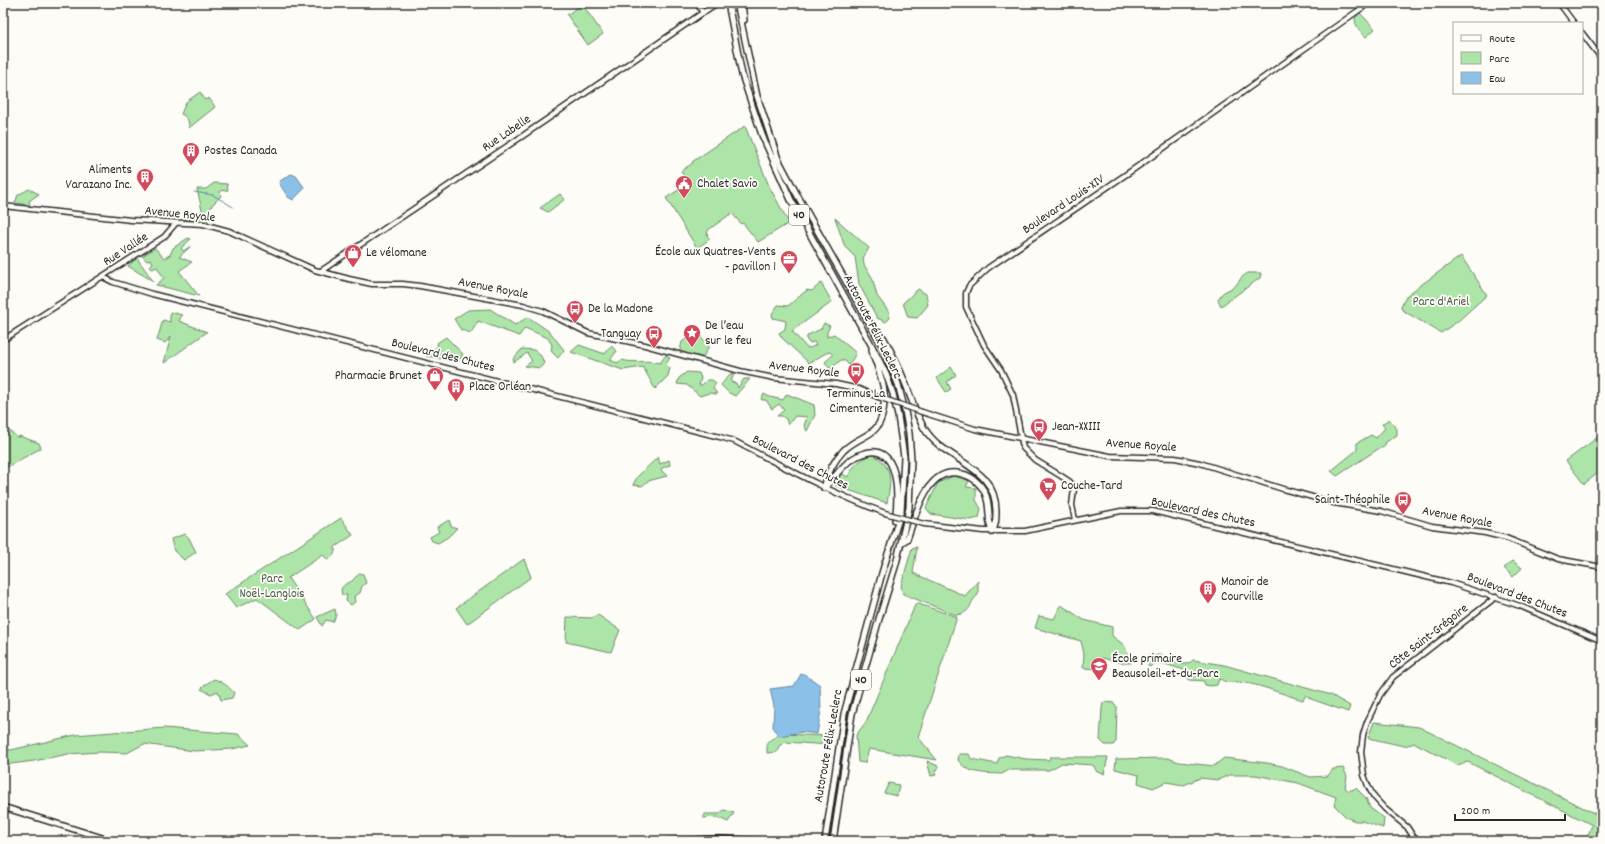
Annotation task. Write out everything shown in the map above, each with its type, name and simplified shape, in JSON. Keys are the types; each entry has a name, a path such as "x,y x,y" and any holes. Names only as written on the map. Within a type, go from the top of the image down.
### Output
{"highway":[{"name":"Autoroute Félix-Leclerc","path":"728,3 742,75 762,135 791,200 886,374 893,394 898,416 904,457 901,512 855,670 844,714 825,841"},
{"name":"Autoroute Félix-Leclerc","path":"739,4 757,96 778,159 877,335 898,384 909,434 911,459 909,508 902,542 852,714 834,841"},
{"path":"877,335 883,337 895,358 919,418 931,438 958,459 977,470 989,485 996,507 996,526 992,532"},
{"path":"824,488 831,467 844,450 876,430 880,424 884,404 884,394 880,374 872,353 872,346"},
{"path":"824,488 831,482 843,466 858,456 867,452 876,452 884,456 891,464 895,472 898,486 898,506 892,540"},
{"path":"902,542 907,539 922,498 929,486 940,477 950,473 960,473 978,482 985,492 988,502 992,532"}],"main road":[{"path":"3,808 112,841"},
{"path":"670,841 720,839 766,841"}],"street":[{"path":"697,3 703,13"},
{"name":"Rue Labelle","path":"321,271 717,3"},
{"name":"Boulevard Louis-XIV","path":"1075,520 1072,505 1074,489 1070,482 1035,460 1023,448 1020,438 1016,408 1010,388 1001,370 984,344 966,307 966,293 969,286 988,268 1134,169 1369,3"},
{"path":"1559,3 1573,22"},
{"path":"1583,34 1602,59"},
{"name":"Avenue Royale","path":"3,206 131,220 202,224 229,231 316,270 349,279 372,284 403,284 420,286 523,304 543,311 588,333 645,345 740,371 774,378 836,384 859,389 922,412 975,429 1110,456 1175,458 1200,463 1334,503 1381,511 1432,526 1485,533 1506,538 1558,559 1602,567"},
{"name":"Rue Vallée","path":"103,277 164,237 176,223"},
{"path":"3,340 71,295 103,277"},
{"name":"Boulevard des Chutes","path":"103,277 113,282 152,294 716,435 734,441 824,488 855,502 885,513 924,524 992,532 1025,531 1122,511 1153,511 1426,576 1496,597 1602,641"},
{"name":"Côte Saint-Grégoire","path":"1416,841 1407,827 1385,809 1374,797 1368,786 1364,775 1361,752 1363,735 1367,722 1380,695 1393,677 1496,597"}],"green space":[{"path":"582,4 603,34 588,45 567,15"},
{"path":"1360,13 1375,29 1366,37 1356,24 1355,18"},
{"path":"200,92 205,100 209,98 215,107 189,128 187,119 181,114 186,102"},
{"path":"745,126 769,186 789,223 758,242 743,223 741,224 732,213 708,230 707,236 710,239 697,248 666,198 688,184 681,171"},
{"path":"214,183 227,184 228,190 220,191 221,196 212,205 207,216 208,222 184,219 184,215 196,216 202,210 197,189 206,189"},
{"path":"29,189 39,194 29,201 30,205 15,203 18,195"},
{"path":"560,194 565,199 548,212 540,208"},
{"path":"835,218 869,248 863,258 864,265 872,277 877,296 889,312 890,318 886,322 877,318 859,284 855,257 845,247"},
{"path":"188,238 191,239 181,248 183,251 191,246 179,257 192,262 179,271 199,296 156,285 164,278 157,267 152,269 150,266 153,263 150,259 147,261 142,256 155,248 164,258 170,255 173,248"},
{"name":"Parc d'Ariel","path":"1461,256 1487,295 1458,321 1441,333 1402,310 1401,306 1407,295"},
{"path":"137,258 153,281 128,266"},
{"path":"1248,273 1261,273 1260,278 1221,306 1218,300 1220,296 1235,286 1241,278"},
{"path":"821,283 832,302 792,331 806,347 810,348 816,345 814,342 809,343 806,339 808,335 821,329 824,323 830,326 827,332 827,337 834,334 856,353 849,365 844,360 841,360 830,369 825,362 833,355 830,352 809,363 782,338 779,333 785,329 786,321 773,318 772,314 778,305 788,306 807,290 812,291"},
{"path":"918,289 926,294 928,305 917,318 908,317 903,303"},
{"path":"490,309 515,325 528,317 550,332 564,350 558,358 551,351 552,345 548,338 525,328 519,336 478,321 471,333 461,330 454,319 468,310"},
{"path":"170,312 182,315 179,321 207,332 164,363 171,336 165,343 157,340 163,320 170,322"},
{"path":"697,331 709,347 701,360 679,354 682,342"},
{"path":"446,337 463,354 458,362 426,356 438,346 437,343"},
{"path":"579,345 605,354 611,346 617,351 610,360 617,363 622,360 631,362 650,361 660,363 666,355 670,358 666,364 670,368 668,376 655,389 643,367 623,370 571,352"},
{"path":"522,349 534,350 541,356 544,363 540,368 525,366 532,361 527,353 514,362 513,359"},
{"path":"951,367 956,375 947,382 951,389 946,392 937,378"},
{"path":"687,372 699,373 701,378 699,385 702,385 707,380 712,380 716,383 713,388 717,394 709,393 700,396 687,385 677,384 679,378"},
{"path":"734,373 731,382 736,383 738,388 744,379 750,379 735,396 729,393 721,385 730,374"},
{"path":"764,394 783,400 787,394 814,405 815,415 807,431 804,426 807,417 795,416 788,425 786,419 782,416 777,416 784,410 779,404 772,409 766,400 761,399"},
{"path":"1389,419 1397,429 1397,435 1386,442 1384,447 1378,449 1337,476 1331,471 1357,450 1357,443 1371,435 1376,438 1385,428 1382,424"},
{"path":"3,425 18,438 19,436 39,443 41,448 7,467 3,463"},
{"path":"1602,434 1602,470 1584,484 1566,461"},
{"path":"872,454 884,464 889,475 890,481 887,503 836,486 841,473 848,477 852,469 858,463"},
{"path":"658,457 660,464 669,460 670,465 662,468 661,470 667,476 648,481 642,486 633,485 637,477"},
{"path":"953,476 969,481 966,487 976,488 976,500 981,509 979,518 970,520 931,514 926,508 938,483"},
{"name":"Parc Noël-Langlois","path":"341,518 353,535 335,547 334,555 330,559 328,560 323,555 288,578 316,619 300,630 257,598 236,608 225,594"},
{"path":"449,520 451,526 457,528 448,537 438,543 432,541 430,537 439,532 437,527"},
{"path":"185,534 189,538 196,552 184,560 174,551 171,539"},
{"path":"917,547 913,573 965,596 978,581 978,595 968,610 962,614 956,615 903,594 901,586 912,548"},
{"path":"524,559 531,577 467,624 456,608"},
{"path":"1513,561 1522,568 1513,577 1504,568"},
{"path":"360,573 363,574 366,583 362,586 360,593 354,596 355,602 351,605 346,601 347,595 342,595 341,589"},
{"path":"916,603 957,617 918,737 937,760 869,749 865,763 858,762 856,735 866,722"},
{"path":"1061,605 1084,620 1112,627 1112,636 1124,645 1131,663 1122,663 1102,658 1100,669 1083,668 1084,654 1081,641 1035,628 1039,616 1054,619"},
{"path":"335,609 336,615 333,622 326,620 322,626 317,617"},
{"path":"598,615 620,630 611,652 566,642 567,617 592,618"},
{"path":"1160,655 1181,664 1189,663 1193,660 1224,665 1331,695 1350,706 1348,712 1311,699 1306,695 1303,700 1255,685 1226,682 1219,679 1217,685 1205,685 1204,681 1189,680 1184,670 1165,664 1154,663 1150,667 1148,666 1148,656"},
{"path":"214,679 223,683 234,693 232,698 221,700 218,691 211,694 201,689"},
{"path":"1103,703 1114,703 1117,707 1116,742 1113,745 1105,745 1100,740 1102,708"},
{"path":"1374,722 1419,727 1602,817 1602,841 1575,841 1576,839 1586,840 1592,825 1468,762 1457,765 1415,743 1404,746 1368,738"},
{"path":"164,728 238,734 250,745 232,749 194,751 144,744 127,753 100,752 68,754 34,761 3,765 3,749 11,750 75,735"},
{"path":"780,734 830,736 830,745 785,742 779,746 777,752 767,753 767,742"},
{"path":"959,754 969,754 971,759 997,764 999,758 1006,755 1026,759 1049,760 1050,757 1108,757 1104,774 1097,772 1093,765 1062,763 1049,770 1009,770 1002,774 972,771 962,765 958,760"},
{"path":"1168,758 1179,762 1214,766 1224,758 1267,763 1282,766 1310,777 1328,776 1333,769 1343,768 1347,776 1345,788 1349,791 1356,788 1366,798 1370,808 1384,818 1383,828 1362,821 1355,821 1346,817 1334,805 1336,797 1298,783 1255,775 1229,775 1218,780 1200,778 1184,785 1166,782 1153,788 1138,783 1139,775 1115,769 1116,759"},
{"path":"927,761 938,766 938,769 935,771 936,775 931,776"},
{"path":"889,783 899,785 897,796 884,793"},
{"path":"724,810 734,813 728,822 717,817 703,818 705,814 719,814"}],"water":[{"path":"291,174 296,176 304,187 293,200 288,197 279,183"},
{"path":"801,674 804,674 820,685 821,710 817,734 803,732 779,736 773,727 774,706 770,689 794,686"}],"waterway":[{"path":"194,192 213,195 233,207"}],"place":[{"name":"Postes Canada","path":"191,166"},
{"name":"Aliments Varazano Inc.","path":"145,192"},
{"name":"Chalet Savio","path":"684,199"},
{"name":"Le vélomane","path":"353,268"},
{"name":"École aux Quatres-Vents - pavillon 1","path":"789,274"},
{"name":"De la Madone","path":"575,324"},
{"name":"De l’eau sur le feu","path":"692,348"},
{"name":"Tanguay","path":"654,349"},
{"name":"Terminus La Cimenterie","path":"856,386"},
{"name":"Pharmacie Brunet","path":"435,391"},
{"name":"Place Orléan","path":"456,402"},
{"name":"Jean-XXIII","path":"1039,442"},
{"name":"Couche-Tard","path":"1048,501"},
{"name":"Saint-Théophile","path":"1403,515"},
{"name":"Manoir de Courville","path":"1208,604"},
{"name":"École primaire Beausoleil-et-du-Parc","path":"1099,681"}]}
